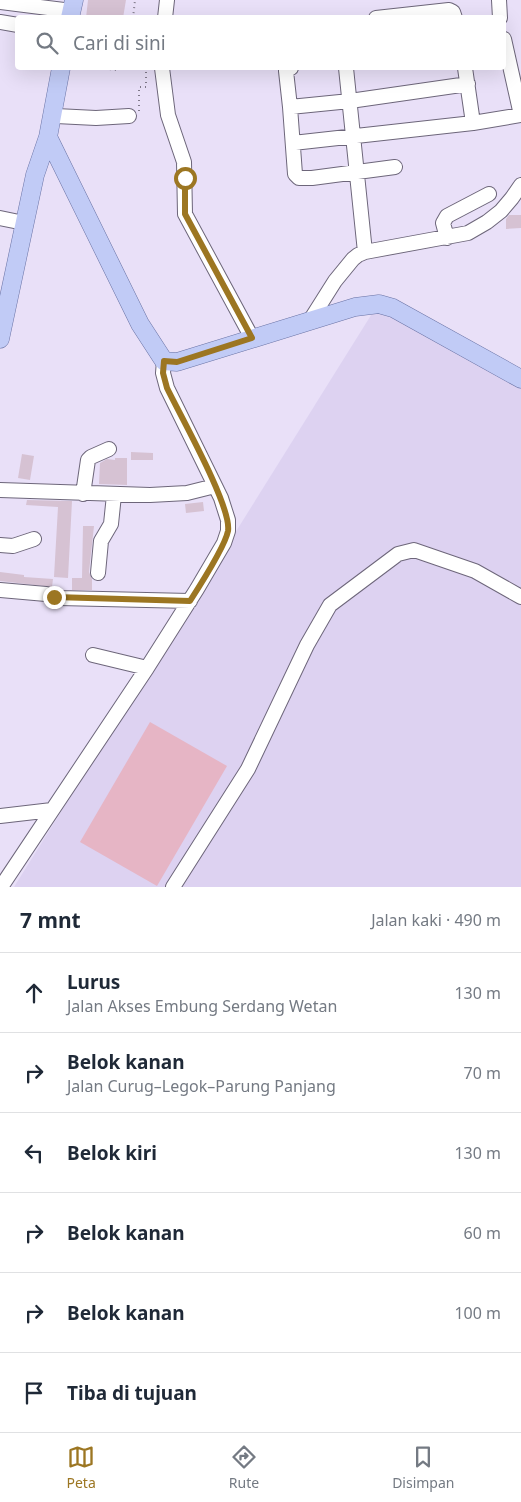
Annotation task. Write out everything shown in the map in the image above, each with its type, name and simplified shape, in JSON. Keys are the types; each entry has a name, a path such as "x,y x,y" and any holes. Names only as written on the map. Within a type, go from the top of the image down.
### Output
{"main road":[{"path":"0,339 35,175 48,136 61,70"},
{"path":"48,136 140,324 164,361 177,362 312,319 371,304 386,305 521,379"}],"street":[{"path":"165,15 167,0"},
{"path":"499,0 500,15"},
{"path":"0,2 72,9"},
{"path":"403,15 449,10 454,15"},
{"path":"0,22 15,24"},
{"path":"292,143 473,123 521,115 519,96 506,47"},
{"path":"162,70 168,115 184,162 185,214 252,338"},
{"path":"288,70 286,71 292,143 295,174 298,178 357,173 395,167"},
{"path":"346,70 365,252"},
{"path":"465,70 473,123"},
{"path":"290,107 350,101 468,84"},
{"path":"53,112 56,116 70,117 129,116"},
{"path":"312,319 336,281 352,259 358,255 365,252 468,233 487,222 512,198 521,185"},
{"path":"448,238 443,224 447,216 489,194"},
{"path":"0,218 24,223"},
{"path":"1,887 190,601 224,543 228,531 226,510 216,486 167,388 163,373 164,361"},
{"path":"83,494 88,460 109,449"},
{"path":"0,490 150,495 187,493 216,486"},
{"path":"98,572 100,541 111,524 114,495"},
{"path":"0,545 13,546 34,539"},
{"path":"173,887 248,770 307,645 330,605 398,554 414,550 474,571 521,597"},
{"path":"0,590 46,594 59,598 190,601"},
{"path":"93,655 147,668"},
{"path":"0,816 52,810"}],"path":[{"path":"134,15 135,0"},
{"path":"129,116 139,114 139,87 146,87 146,70"}],"shaded area":[{"path":"392,310 521,384 521,887 14,887 373,312"},
{"path":"150,722 227,766 157,886 80,842"}],"building":[{"path":"88,0 126,0 124,15 86,15"},
{"path":"509,215 521,215 521,228 506,229 506,219"},
{"path":"131,452 153,453 153,460 131,460"},
{"path":"22,454 34,456 30,480 18,478"},
{"path":"115,458 127,458 127,485 99,484 100,463 107,459 115,460"},
{"path":"27,500 72,501 68,578 54,577 58,507 26,505"},
{"path":"203,502 204,511 186,513 185,504"},
{"path":"83,526 94,526 89,572 92,579 92,590 72,590 72,578 82,578"},
{"path":"0,572 24,575 24,577 53,579 52,587 0,581"}],"route":[{"path":"54,597 190,601 224,543 228,531 226,510 221,498 167,388 163,373 164,361 177,362 252,338 185,214 185,178"}]}
